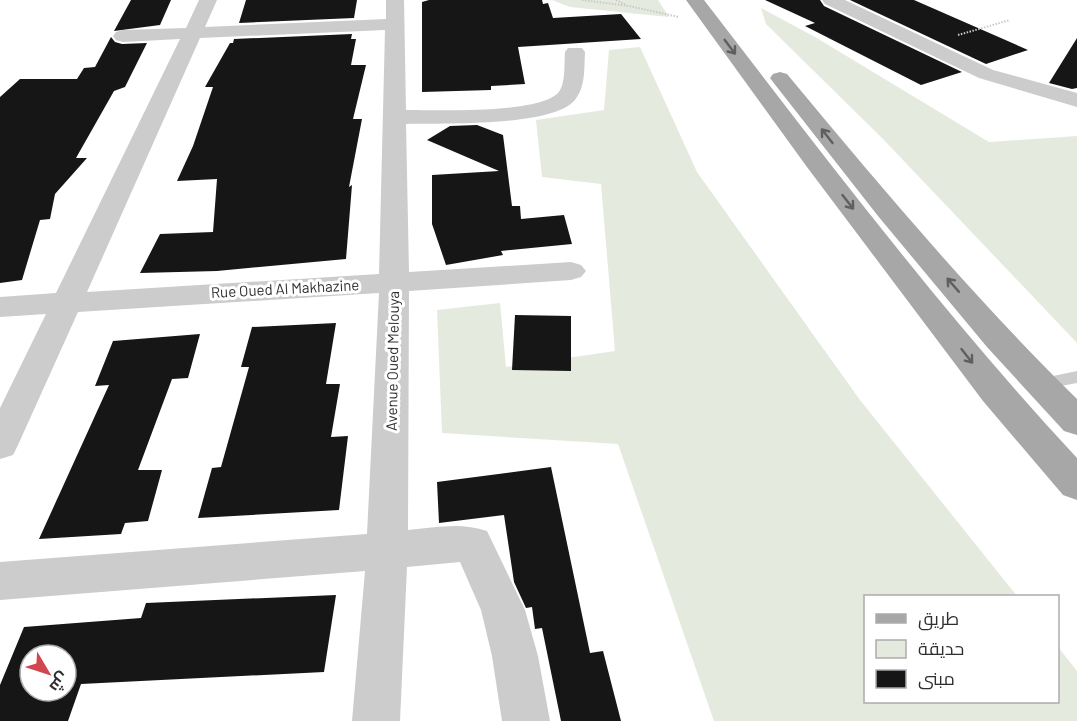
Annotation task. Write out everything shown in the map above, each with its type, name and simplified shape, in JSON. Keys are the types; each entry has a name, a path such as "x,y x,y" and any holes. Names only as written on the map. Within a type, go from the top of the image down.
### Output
{"main road":[{"path":"695,0 716,12 1040,384 1077,421"},
{"path":"716,12 816,162 995,392 1077,484"}],"street":[{"path":"0,445 208,0"},
{"path":"831,0 986,74 1077,100"},
{"path":"123,36 194,33 395,12"},
{"name":"Avenue Oued Melouya","path":"376,721 387,551 394,282 395,12"},
{"path":"395,117 521,112 554,106 565,99 571,90 575,52"},
{"name":"Rue Oued Al Makhazine","path":"0,307 571,271"},
{"path":"0,581 387,551 446,544 473,544 503,609 515,656 526,721"}],"lane":[{"path":"1040,384 1077,377"}],"path":[{"path":"582,0 716,12"},
{"path":"616,0 629,6"},
{"path":"922,45 1010,20"}],"green space":[{"path":"552,0 658,0 669,17 570,7"},
{"path":"761,8 815,37 989,142 1077,136 1077,343 883,139 766,24"},
{"path":"640,47 697,172 860,400 1016,595 864,595 864,703 1059,703 1059,648 1077,671 1077,721 714,721 618,444 442,433 437,310 500,303 506,367 615,351 601,184 542,177 536,120 604,110 609,50"}],"building":[{"path":"131,0 171,0 160,25 114,31"},
{"path":"246,0 357,0 354,18 239,23"},
{"path":"429,0 542,0 543,4 548,3 553,18 621,14 641,39 518,47 525,84 491,86 491,90 422,92 422,2"},
{"path":"765,0 820,0 824,6 962,72 921,85 805,26 815,23"},
{"path":"850,0 914,0 1028,50 986,64"},
{"path":"352,34 351,39 356,39 351,65 366,65 353,119 362,119 349,187 352,185 346,259 217,271 140,273 160,234 213,232 217,179 177,181 193,146 213,87 205,87 230,43 233,43 234,39"},
{"path":"111,37 115,42 122,44 147,43 125,87 114,91 76,158 87,158 55,194 50,219 40,220 22,280 0,283 0,97 20,79 77,79 84,68 95,67"},
{"path":"1077,38 1077,88 1072,89 1049,83"},
{"path":"477,125 503,135 512,206 520,206 521,219 564,215 572,244 501,251 503,255 446,265 432,224 432,175 499,171 427,140 450,126"},
{"path":"515,315 571,316 571,371 512,370"},
{"path":"336,323 326,384 340,384 331,437 348,436 339,510 198,518 212,468 221,467 249,367 241,367 252,327"},
{"path":"200,334 188,378 172,379 138,470 162,470 148,521 125,523 121,534 39,539 109,385 95,386 113,341"},
{"path":"551,467 590,653 603,651 621,721 561,721 542,628 535,629 532,607 526,608 514,582 504,515 439,523 437,482"},
{"path":"336,595 324,672 81,684 78,693 78,643 18,643 18,703 74,703 68,721 0,721 0,685 24,627 141,618 146,603"}]}
